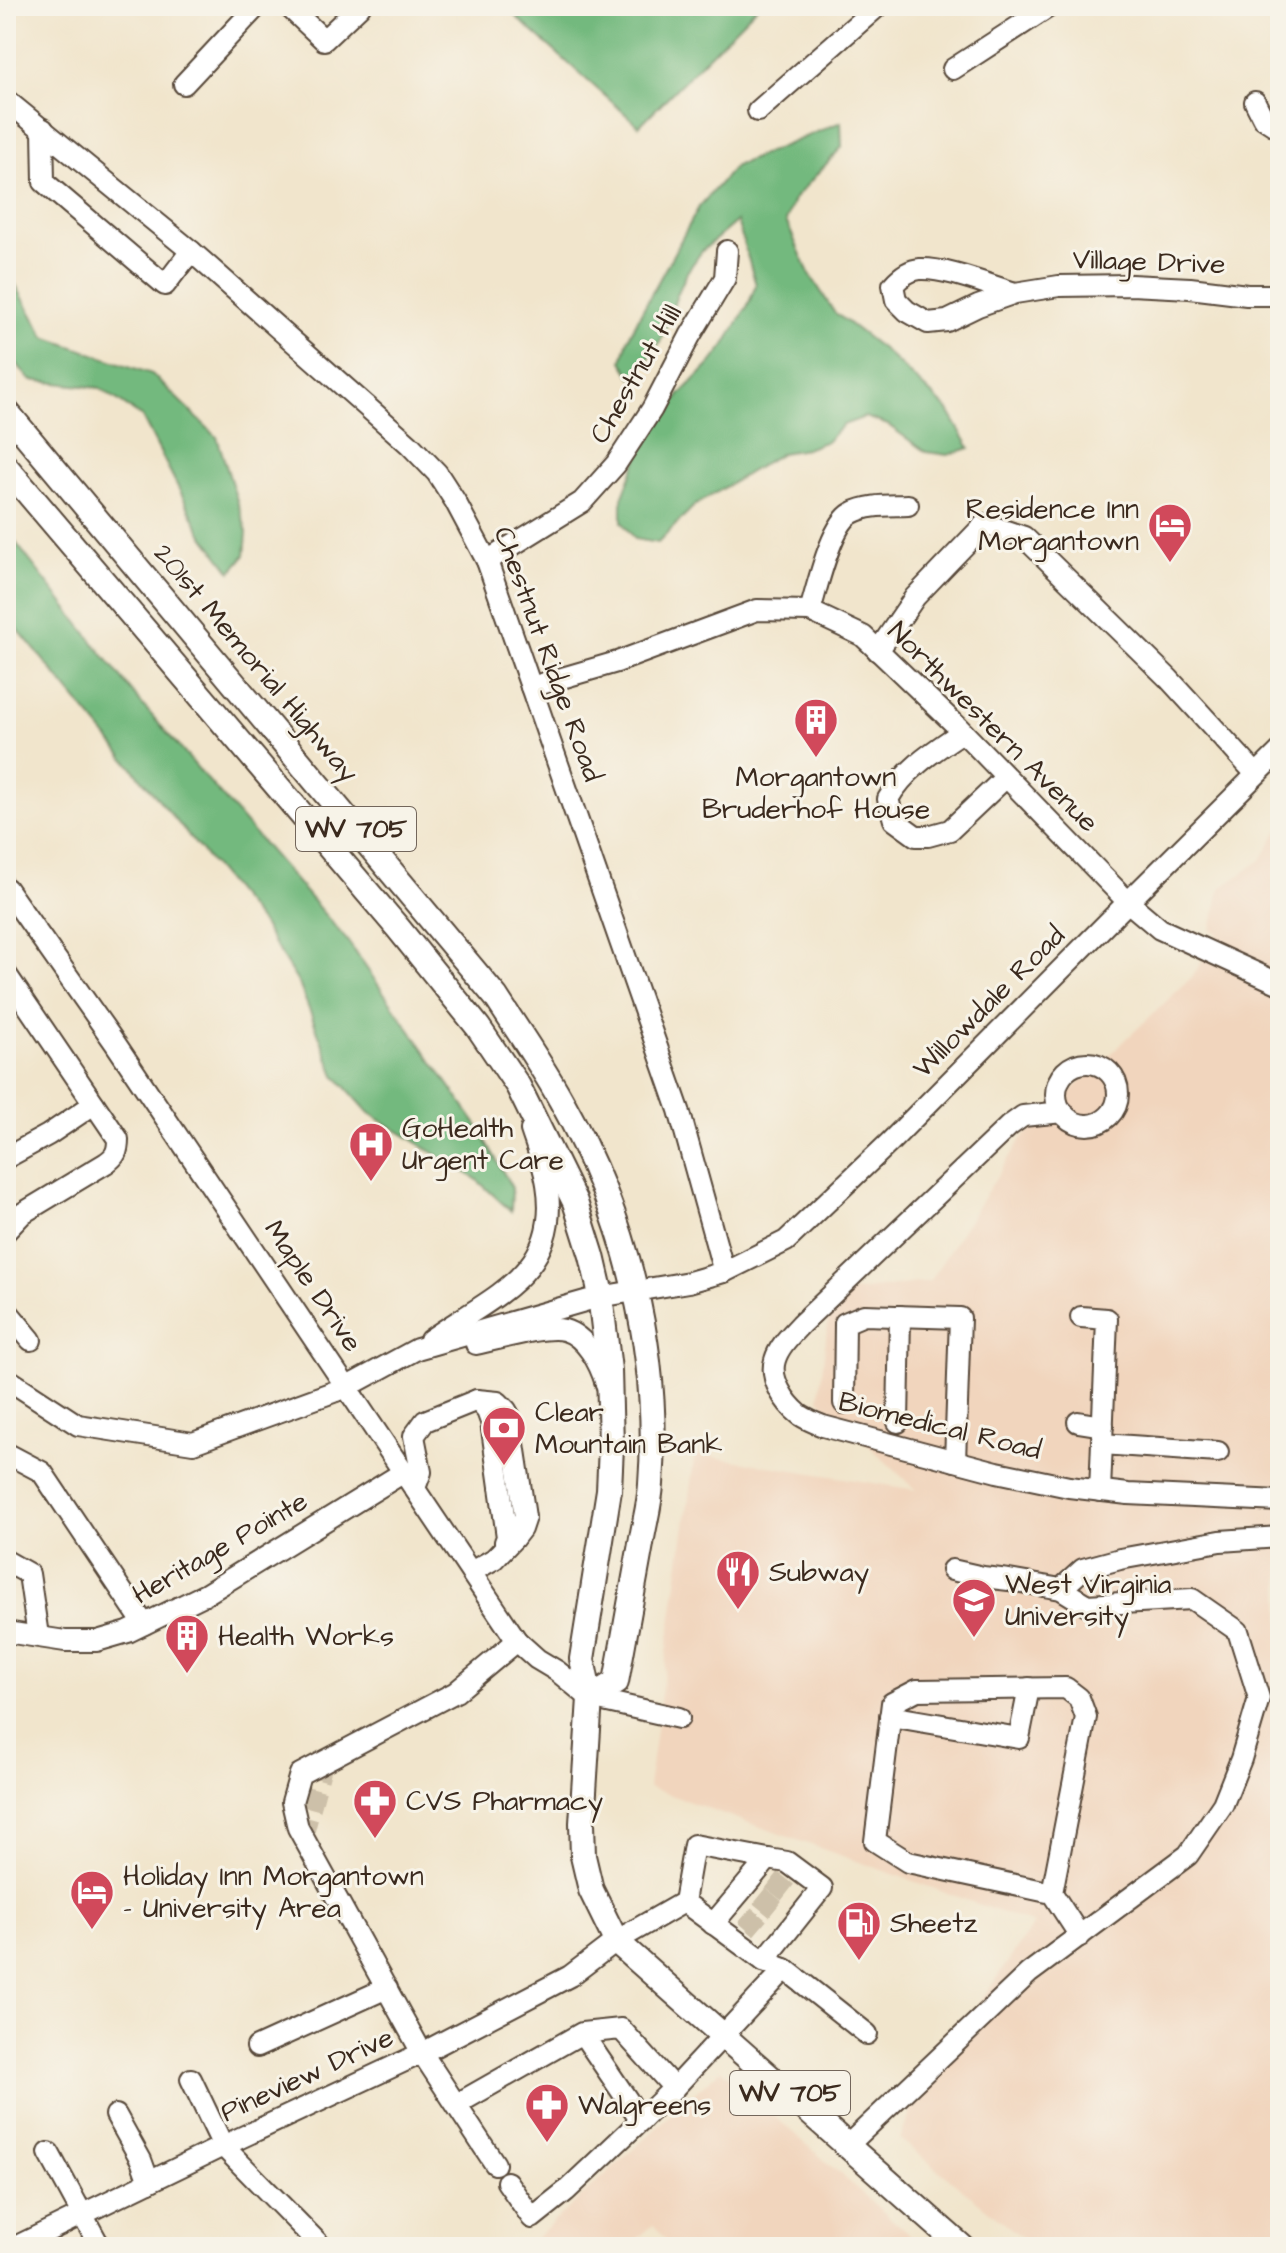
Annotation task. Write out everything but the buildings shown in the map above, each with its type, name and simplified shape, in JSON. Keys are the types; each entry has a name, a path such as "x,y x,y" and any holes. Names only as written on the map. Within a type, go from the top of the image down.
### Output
{"main road":[{"name":"201st Memorial Highway","path":"6,411 496,997 562,1101 592,1163 614,1215 636,1290"},
{"name":"WV 705","path":"6,467 398,928 478,1027 518,1086 575,1202 592,1256 599,1297 609,1370 611,1446 609,1490 582,1659 590,1698 582,1823 583,1856 591,1890 616,1941 962,2247"},
{"name":"WV 705","path":"590,1698 616,1682 651,1486 653,1404 647,1345 636,1290"}],"street":[{"path":"184,84 257,6"},
{"path":"288,6 324,40 360,6"},
{"path":"758,111 878,6"},
{"path":"953,69 1050,6"},
{"name":"Chestnut Ridge Road","path":"6,100 191,251 409,444 437,473 455,501 487,561 628,958 679,1110 724,1272"},
{"path":"1255,102 1263,118 1280,129"},
{"path":"43,129 44,182 165,285 191,251"},
{"name":"Chestnut Hill","path":"487,561 582,502 616,464 652,409 725,278 727,251"},
{"name":"Village Drive","path":"1015,293 963,277 918,269 903,274 893,285 896,300 907,311 928,323 947,321 1015,293 1059,286 1131,285 1280,295"},
{"path":"810,611 834,535 849,514 867,507 908,505"},
{"path":"878,651 915,597 985,524 1024,537 1169,679 1256,774"},
{"name":"Northwestern Avenue","path":"531,687 617,662 757,610 810,611 863,636 1128,902 1160,929 1280,984"},
{"path":"962,732 920,761 893,790 888,799 894,820 916,836 950,830 1006,777"},
{"name":"Willowdale Road","path":"724,1272 786,1241 889,1143 1280,751"},
{"name":"Maple Drive","path":"6,888 115,1043 517,1641 590,1698"},
{"path":"6,974 118,1139 115,1156 23,1213 6,1231"},
{"path":"6,1378 78,1425 193,1443 347,1387 417,1349 524,1275 545,1242 549,1217 547,1184 518,1086"},
{"path":"6,1158 94,1104"},
{"name":"Biomedical Road","path":"1063,1112 1023,1116 1009,1126 801,1324 783,1344 774,1362 775,1381 785,1399 800,1415 823,1426 1069,1487 1280,1501"},
{"path":"417,1349 599,1297 689,1282 724,1272"},
{"path":"6,1310 31,1340"},
{"path":"844,1403 845,1323 864,1315 960,1318 955,1461"},
{"path":"898,1422 900,1316"},
{"path":"1081,1317 1107,1319 1100,1491"},
{"path":"417,1349 465,1347 541,1330 564,1330 589,1349 609,1391"},
{"path":"409,1480 421,1472 414,1436 417,1429 425,1421 481,1400 491,1422 509,1544 489,1563 471,1572"},
{"path":"1078,1422 1103,1435 1218,1452"},
{"path":"6,1453 42,1472 144,1624"},
{"name":"Heritage Pointe","path":"6,1632 65,1641 97,1641 128,1632 206,1594 409,1480"},
{"path":"1061,1589 1083,1569 1120,1559 1220,1541 1280,1537"},
{"path":"6,1561 29,1574 38,1636"},
{"path":"848,2145 1029,1973 1188,1855 1223,1804 1241,1759 1259,1698 1238,1631 1192,1599 1087,1605 1061,1589 952,1570"},
{"path":"517,1641 456,1692 300,1774 292,1802 298,1828 422,2053 490,2157 483,2166 501,2193 521,2203"},
{"path":"890,1716 1019,1738 1029,1688"},
{"path":"1052,1893 908,1862 875,1841 892,1703 917,1690 1066,1688 1079,1698 1086,1717 1052,1893 1080,1936"},
{"path":"590,1698 679,1718"},
{"path":"761,1878 694,1845 684,1902 764,1961 785,1969 867,2034"},
{"path":"713,1924 738,1909 761,1878 787,1862 822,1888 794,1911 773,1938 764,1961"},
{"name":"Pineview Drive","path":"15,2247 422,2053 570,1976 616,1941 684,1902"},
{"path":"507,2182 532,2218 566,2191 674,2088 785,1969"},
{"path":"257,2047 387,1988"},
{"path":"457,2104 582,2033 621,2029 674,2088"},
{"path":"582,2033 641,2120"},
{"path":"191,2079 223,2146 322,2247"},
{"path":"116,2115 141,2160 149,2182"},
{"path":"49,2153 100,2247"}],"shaded area":[{"name":"West Virginia University","path":"1280,827 1280,2247 1034,2247 900,2139 921,2087 1034,1924 648,1787 695,1454 916,1490 819,1399 831,1295 930,1281 1021,1139 1193,976 1218,933 1211,930 1220,889 1261,860"},
{"path":"721,2069 923,2247 672,2247 653,2225 628,2247 526,2247"}],"green space":[{"path":"504,6 758,6 639,126"},
{"path":"841,122 842,147 794,199 786,221 808,271 834,312 885,351 947,409 970,448 948,455 926,452 888,425 865,417 843,425 827,441 806,449 781,453 694,506 658,543 635,539 622,522 622,498 639,455 679,396 725,345 756,285 737,221 702,251 687,272 661,340 634,380 622,361 628,339 699,207 735,166"},
{"path":"6,268 45,337 152,374 217,437 247,532 245,555 231,572 201,532 142,417 100,388 30,380 6,350"},
{"path":"6,530 141,703 346,939 477,1125 512,1188 511,1211 476,1179 369,1113 335,1075 299,984 261,923 6,615"}],"tunnel":[{"path":"303,1837 323,1763"},
{"path":"772,1880 795,1898"},
{"path":"760,1896 782,1914"},
{"path":"745,1915 767,1934"}],"place":[{"name":"Residence Inn Morgantown","path":"1170,564"},
{"name":"Morgantown Bruderhof House","path":"816,759"},
{"name":"GoHealth Urgent Care","path":"371,1183"},
{"name":"Clear Mountain Bank","path":"504,1467"},
{"name":"Subway","path":"738,1611"},
{"name":"West Virginia University","path":"974,1639"},
{"name":"Health Works","path":"187,1675"},
{"name":"CVS Pharmacy","path":"375,1840"},
{"name":"Holiday Inn Morgantown - University Area","path":"92,1931"},
{"name":"Sheetz","path":"859,1962"},
{"name":"Walgreens","path":"547,2144"}]}
